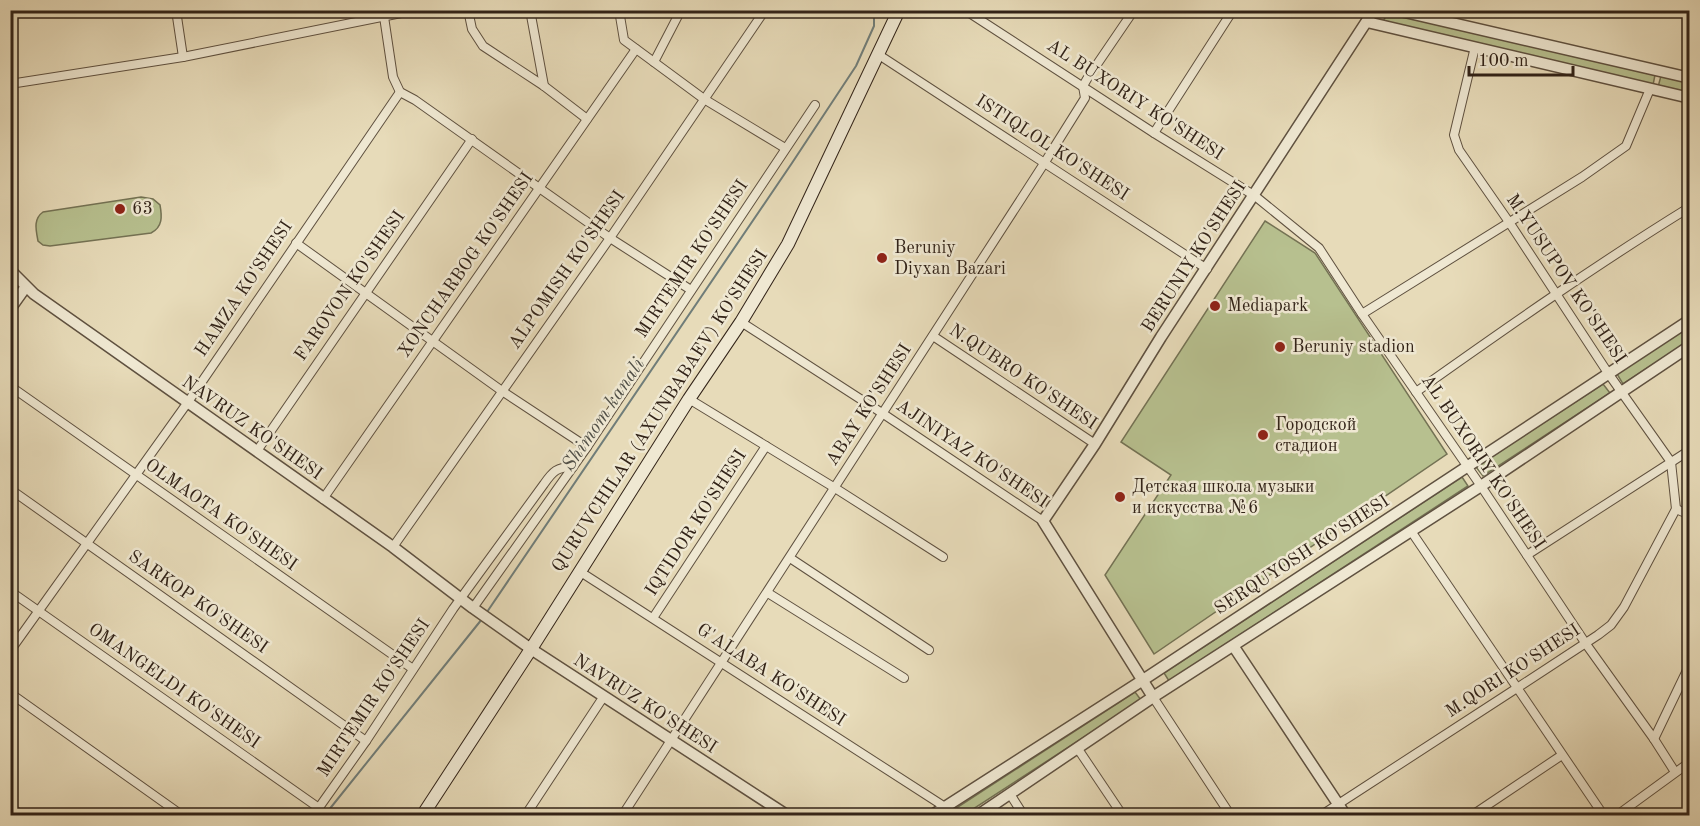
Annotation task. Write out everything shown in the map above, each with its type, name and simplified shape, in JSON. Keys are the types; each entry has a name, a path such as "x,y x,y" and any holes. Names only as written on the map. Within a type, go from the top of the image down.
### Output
{"main road":[{"name":"QURUVCHILAR (AXUNBABAEV) KO'SHESI","path":"422,816 689,399 741,322 788,244 899,10"}],"street":[{"path":"176,10 183,57"},
{"path":"10,84 183,57 383,13 416,10"},
{"path":"468,10 472,29 483,46 544,86 586,119"},
{"path":"530,10 544,86"},
{"path":"619,10 624,40 704,99 786,148"},
{"path":"654,62 681,10"},
{"name":"ALPOMISH KO'SHESI","path":"393,547 610,238 765,10"},
{"name":"ABAY KO'SHESI","path":"622,816 1045,162 1085,98 1083,86 1134,10"},
{"path":"1154,133 1233,10"},
{"name":"BERUNIY KO'SHESI","path":"1042,521 1095,444 1161,337 1207,270 1374,10"},
{"path":"1396,10 1689,78"},
{"path":"383,13 393,77 400,92 415,100 610,238 691,290"},
{"name":"AL BUXORIY KO'SHESI","path":"971,14 1255,196 1319,248 1675,772"},
{"path":"1366,22 1689,98"},
{"name":"M.YUSUPOV KO'SHESI","path":"1474,48 1454,135 1458,150 1509,222 1608,373 1671,462 1676,509"},
{"name":"XONCHARBOG KO'SHESI","path":"323,499 636,49"},
{"name":"ISTIQLOL KO'SHESI","path":"879,55 1207,270"},
{"path":"1362,314 1582,177 1626,146 1650,89"},
{"name":"HAMZA KO'SHESI","path":"10,651 188,402 400,92"},
{"name":"MIRTEMIR KO'SHESI","path":"475,609 587,447 815,105"},
{"name":"FAROVON KO'SHESI","path":"257,451 472,140"},
{"path":"1416,392 1556,293 1689,207"},
{"path":"296,243 502,391 587,447"},
{"name":"NAVRUZ KO'SHESI","path":"10,270 25,288 393,547 531,649 788,816"},
{"path":"10,309 25,288"},
{"name":"SERQUYOSH KO'SHESI","path":"932,816 1143,680 1689,320"},
{"name":"AJINIYAZ KO'SHESI","path":"741,322 882,413 1042,521 1153,698 1231,816"},
{"name":"N.QUBRO KO'SHESI","path":"933,336 1095,444"},
{"path":"977,816 1153,698 1481,486 1689,346"},
{"name":"OLMAOTA KO'SHESI","path":"10,386 413,669"},
{"path":"689,399 944,557"},
{"name":"IQTIDOR KO'SHESI","path":"653,618 766,446"},
{"path":"1527,555 1689,450"},
{"name":"MIRTEMIR KO'SHESI","path":"313,816 461,599 554,471 560,467 573,467"},
{"name":"SARKOP KO'SHESI","path":"10,489 366,741"},
{"path":"1676,509 1689,515"},
{"name":"M.QORI KO'SHESI","path":"1320,816 1586,644 1611,625 1624,607 1676,509"},
{"path":"1411,531 1604,816"},
{"path":"790,558 929,650"},
{"name":"G'ALABA KO'SHESI","path":"579,571 945,807"},
{"name":"OMANGELDI KO'SHESI","path":"10,591 319,808"},
{"path":"768,593 904,678"},
{"path":"1234,647 1346,816"},
{"path":"1654,739 1689,664"},
{"path":"10,693 183,816"},
{"path":"525,816 604,696"},
{"path":"1078,749 1123,816"},
{"path":"1471,816 1562,755"},
{"path":"1616,816 1689,762"},
{"path":"1010,794 1024,816"},
{"path":"10,807 23,816"}],"green space":[{"path":"1388,13 1655,75 1653,85 1383,21"},
{"path":"1661,76 1689,83 1689,95 1658,87"},
{"path":"141,197 153,199 160,205 160,224 151,233 50,246 38,241 36,221 43,212"},
{"name":"Beruniy stadion","path":"1265,221 1315,253 1447,454 1154,654 1105,575 1171,475 1121,442"},
{"path":"1689,326 1689,341 1623,384 1617,374"},
{"path":"1603,384 1610,393 1483,476 1476,467"},
{"path":"1462,477 1468,486 1169,681 1164,673"},
{"path":"1135,692 1141,700 964,815 944,816"}],"waterway":[{"name":"Shimom kanali","path":"487,612 856,66 874,26 874,10"},
{"name":"Shimom kanali","path":"324,816 482,619"}],"place":[{"name":"63","path":"120,209"},
{"name":"Beruniy Diyxan Bazari","path":"882,258"},
{"name":"Mediapark","path":"1215,306"},
{"name":"Beruniy stadion","path":"1280,347"},
{"name":"Городской стадион","path":"1263,435"},
{"name":"Детская школа музыки и искусства №6","path":"1120,497"}]}
